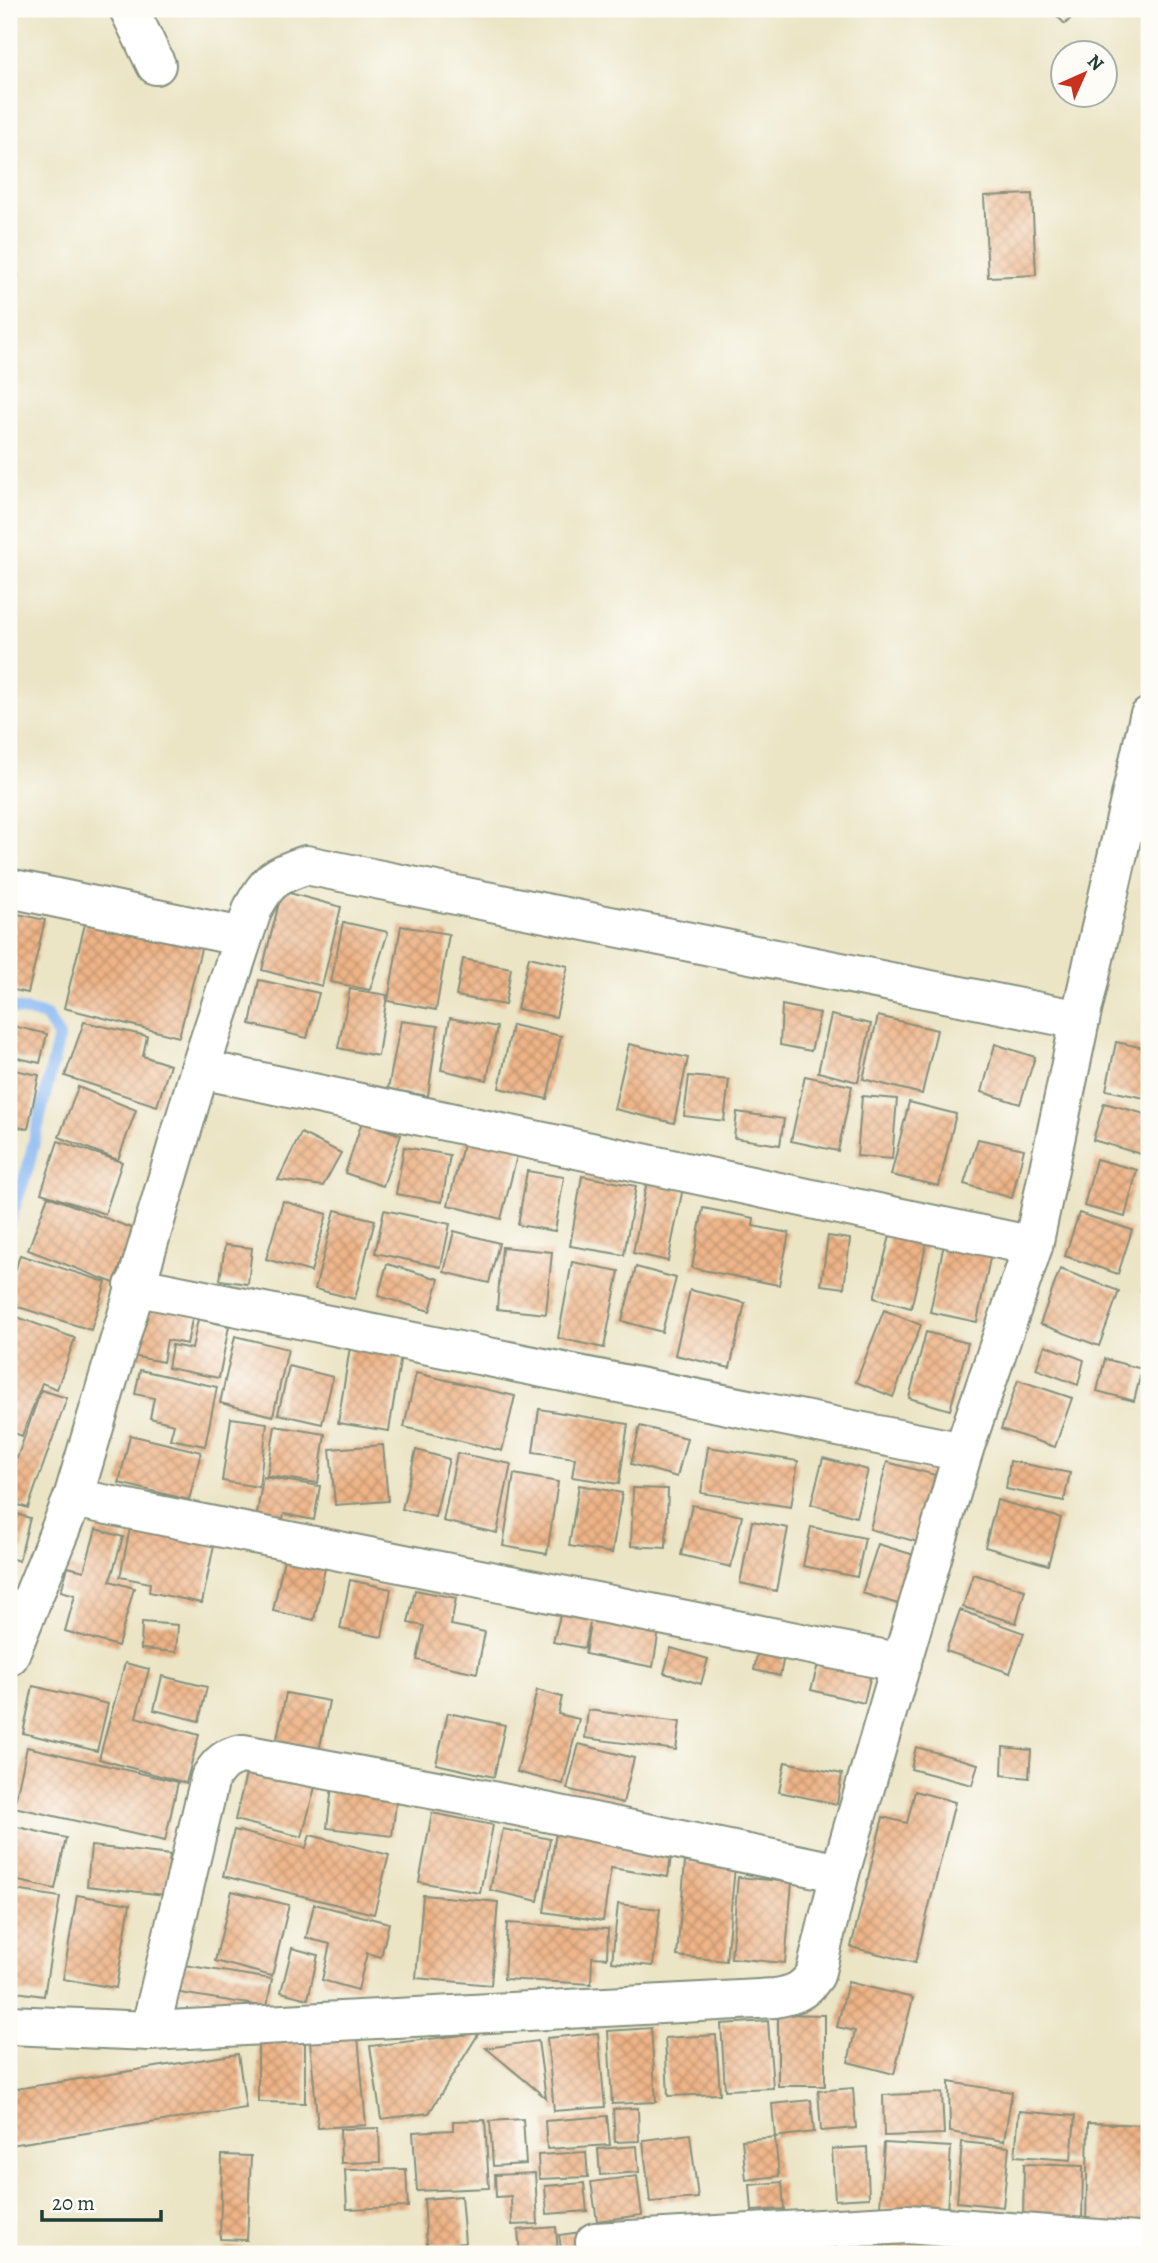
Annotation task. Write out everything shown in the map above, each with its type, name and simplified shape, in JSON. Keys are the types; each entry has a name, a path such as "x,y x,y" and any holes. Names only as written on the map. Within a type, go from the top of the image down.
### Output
{"street":[{"path":"129,9 156,65"},
{"path":"9,2025 150,2031 775,1998 794,1995 807,1986 815,1975 840,1873 963,1452 1033,1246 1080,1020 1149,717"},
{"path":"9,1656 73,1498 200,1069 253,908 265,885 284,872 306,865 1080,1020"},
{"path":"9,888 243,937"},
{"path":"200,1069 1033,1246"},
{"path":"134,1286 963,1452"},
{"path":"73,1498 902,1663"},
{"path":"150,2031 210,1778 217,1766 228,1757 243,1754 449,1792 840,1873"},
{"path":"595,2242 907,2224 1149,2243"}],"building":[{"path":"1050,9 1080,9 1065,24"},
{"path":"1032,194 1036,275 988,277 984,196"},
{"path":"16,261 18,277 9,278 9,262"},
{"path":"282,891 341,907 322,986 262,970"},
{"path":"9,912 45,920 28,993 9,989"},
{"path":"87,916 202,945 179,1037 64,1008"},
{"path":"343,922 388,932 370,990 331,982"},
{"path":"401,926 449,934 436,1010 388,1001"},
{"path":"529,957 568,966 556,1017 517,1009"},
{"path":"463,959 511,968 505,1005 456,996"},
{"path":"259,980 319,993 307,1038 250,1024"},
{"path":"350,989 387,995 378,1056 338,1048"},
{"path":"782,1005 820,1013 811,1051 780,1045"},
{"path":"831,1015 871,1024 858,1082 818,1072"},
{"path":"878,1016 937,1030 922,1094 863,1079"},
{"path":"450,1018 497,1027 487,1080 441,1070"},
{"path":"401,1021 438,1026 428,1096 388,1089"},
{"path":"84,1022 147,1036 143,1056 170,1065 157,1106 65,1076"},
{"path":"9,1025 47,1034 40,1063 9,1056"},
{"path":"512,1025 561,1036 547,1099 499,1088"},
{"path":"1116,1042 1149,1049 1149,1099 1106,1090"},
{"path":"629,1044 688,1058 674,1123 614,1109"},
{"path":"995,1044 1035,1057 1020,1104 982,1092"},
{"path":"9,1069 39,1075 28,1129 9,1125"},
{"path":"689,1076 729,1080 724,1121 684,1116"},
{"path":"805,1076 852,1086 838,1151 791,1141"},
{"path":"78,1087 136,1110 118,1160 59,1137"},
{"path":"862,1096 897,1099 892,1159 857,1156"},
{"path":"909,1102 956,1114 939,1186 891,1175"},
{"path":"1104,1103 1149,1115 1147,1156 1093,1140"},
{"path":"737,1112 784,1119 780,1145 734,1138"},
{"path":"362,1122 401,1135 383,1186 345,1173"},
{"path":"301,1133 341,1153 323,1186 278,1180"},
{"path":"466,1133 519,1148 501,1219 448,1205"},
{"path":"978,1139 1024,1149 1012,1198 964,1184"},
{"path":"58,1141 122,1162 105,1214 41,1193"},
{"path":"404,1147 450,1155 442,1202 396,1194"},
{"path":"1096,1159 1137,1170 1125,1217 1084,1206"},
{"path":"527,1171 564,1177 555,1231 518,1225"},
{"path":"582,1176 636,1186 624,1255 570,1246"},
{"path":"647,1181 683,1188 668,1261 633,1253"},
{"path":"48,1196 134,1229 114,1283 28,1250"},
{"path":"283,1201 327,1214 311,1272 266,1259"},
{"path":"703,1208 754,1218 753,1226 789,1233 779,1285 692,1268"},
{"path":"335,1210 375,1220 355,1299 315,1289"},
{"path":"384,1210 450,1224 441,1267 375,1253"},
{"path":"1079,1213 1132,1230 1118,1274 1065,1256"},
{"path":"454,1231 499,1243 489,1283 444,1272"},
{"path":"891,1232 927,1242 911,1308 874,1298"},
{"path":"828,1236 850,1239 844,1288 821,1285"},
{"path":"945,1239 992,1248 977,1322 930,1312"},
{"path":"225,1245 252,1248 248,1284 220,1280"},
{"path":"502,1247 552,1252 546,1314 497,1309"},
{"path":"20,1255 106,1282 91,1330 9,1304 9,1291"},
{"path":"572,1262 619,1271 604,1348 558,1338"},
{"path":"387,1264 439,1279 430,1311 378,1296"},
{"path":"1149,1264 1149,1293 1141,1291"},
{"path":"636,1267 676,1278 662,1332 622,1321"},
{"path":"1060,1269 1119,1291 1099,1346 1040,1324"},
{"path":"690,1290 745,1303 730,1368 675,1355"},
{"path":"142,1299 194,1310 187,1344 167,1340 163,1362 132,1356"},
{"path":"884,1310 921,1325 893,1397 856,1382"},
{"path":"9,1314 75,1338 57,1389 42,1383 22,1436 9,1431"},
{"path":"198,1319 229,1326 219,1378 168,1368 172,1345 192,1349"},
{"path":"926,1332 968,1343 950,1410 909,1398"},
{"path":"235,1336 288,1349 273,1416 220,1403"},
{"path":"1045,1345 1084,1360 1078,1385 1036,1369"},
{"path":"350,1347 401,1355 389,1431 338,1423"},
{"path":"1105,1359 1142,1369 1134,1401 1097,1391"},
{"path":"289,1366 333,1377 322,1424 278,1414"},
{"path":"140,1370 217,1387 205,1446 170,1439 174,1424 150,1418 154,1398 135,1394"},
{"path":"416,1373 515,1396 502,1451 404,1427"},
{"path":"1018,1380 1072,1398 1055,1447 1001,1429"},
{"path":"41,1390 67,1398 28,1508 9,1502 9,1455 17,1458"},
{"path":"539,1409 628,1424 619,1484 572,1477 575,1458 533,1452"},
{"path":"231,1418 267,1423 259,1487 222,1481"},
{"path":"275,1426 325,1434 318,1483 267,1476"},
{"path":"640,1426 687,1438 677,1477 631,1464"},
{"path":"130,1435 201,1452 189,1500 119,1483"},
{"path":"383,1445 388,1501 335,1505 330,1449"},
{"path":"708,1447 798,1461 791,1507 701,1493"},
{"path":"416,1450 449,1459 435,1517 402,1509"},
{"path":"457,1453 511,1464 497,1533 443,1521"},
{"path":"823,1458 868,1470 856,1517 811,1504"},
{"path":"1010,1461 1070,1473 1064,1501 1006,1489"},
{"path":"887,1462 935,1475 918,1542 870,1529"},
{"path":"514,1474 558,1482 547,1554 503,1546"},
{"path":"263,1477 320,1486 314,1520 284,1514 282,1524 256,1520"},
{"path":"579,1485 622,1493 612,1553 569,1546"},
{"path":"633,1488 668,1489 666,1548 631,1546"},
{"path":"997,1500 1061,1518 1048,1565 985,1547"},
{"path":"692,1505 742,1516 731,1567 681,1555"},
{"path":"9,1512 30,1518 19,1561 9,1558"},
{"path":"752,1521 788,1528 776,1591 740,1583"},
{"path":"811,1527 865,1538 857,1577 803,1566"},
{"path":"130,1528 214,1545 202,1603 149,1592 150,1583 120,1577"},
{"path":"96,1529 123,1537 110,1581 134,1588 118,1646 65,1631 75,1595 61,1591 68,1567 84,1571"},
{"path":"878,1544 914,1555 898,1604 862,1593"},
{"path":"285,1554 326,1564 314,1620 273,1611"},
{"path":"973,1574 1025,1590 1016,1623 963,1607"},
{"path":"350,1580 391,1589 382,1637 340,1629"},
{"path":"415,1590 456,1598 451,1625 485,1632 477,1673 417,1660 424,1626 408,1623"},
{"path":"562,1608 660,1624 653,1667 585,1654 590,1623 584,1648 553,1642"},
{"path":"960,1610 1024,1633 1010,1673 946,1651"},
{"path":"142,1622 178,1625 176,1652 141,1649"},
{"path":"761,1635 787,1641 780,1676 754,1670"},
{"path":"671,1648 708,1659 701,1684 664,1673"},
{"path":"820,1657 872,1670 864,1703 811,1690"},
{"path":"125,1663 149,1669 136,1717 199,1735 186,1783 99,1759"},
{"path":"162,1676 207,1687 199,1721 154,1710"},
{"path":"33,1686 108,1704 97,1751 23,1733"},
{"path":"537,1690 562,1697 558,1714 579,1719 563,1784 517,1772"},
{"path":"286,1693 329,1701 319,1752 276,1744"},
{"path":"588,1710 680,1722 676,1750 585,1738"},
{"path":"448,1713 505,1725 494,1777 436,1764"},
{"path":"579,1744 634,1758 623,1803 567,1789"},
{"path":"27,1747 178,1782 165,1841 14,1807"},
{"path":"916,1747 978,1764 972,1785 911,1769"},
{"path":"1003,1747 1031,1750 1029,1778 1002,1775"},
{"path":"785,1762 842,1774 837,1804 779,1792"},
{"path":"247,1770 315,1787 302,1837 235,1820"},
{"path":"333,1778 398,1787 392,1836 327,1828"},
{"path":"915,1791 955,1802 915,1963 851,1947 883,1817 907,1823"},
{"path":"432,1813 493,1825 480,1893 419,1882"},
{"path":"9,1825 66,1838 55,1889 9,1879"},
{"path":"557,1825 616,1833 614,1847 671,1856 668,1877 611,1868 603,1921 544,1912"},
{"path":"503,1829 550,1839 538,1901 490,1890"},
{"path":"234,1830 306,1848 310,1835 389,1855 374,1914 223,1876"},
{"path":"91,1846 170,1855 165,1895 87,1886"},
{"path":"685,1862 735,1867 726,1961 677,1956"},
{"path":"738,1877 792,1882 785,1963 731,1958"},
{"path":"9,1889 60,1897 44,1996 9,1991"},
{"path":"232,1891 289,1905 272,1976 215,1961"},
{"path":"77,1895 130,1904 116,1988 63,1979"},
{"path":"423,1895 498,1902 491,1985 416,1978"},
{"path":"314,1904 389,1923 381,1957 367,1953 358,1990 322,1980 330,1944 306,1938"},
{"path":"618,1904 660,1909 653,1966 612,1962"},
{"path":"507,1923 608,1929 607,1958 592,1957 591,1984 504,1979"},
{"path":"292,1948 318,1955 308,1999 281,1992"},
{"path":"184,1965 272,1979 267,2007 180,1993"},
{"path":"848,1982 913,1998 894,2074 848,2062 855,2031 837,2027"},
{"path":"778,2014 825,2015 825,2086 778,2086"},
{"path":"768,2021 773,2088 725,2090 721,2024"},
{"path":"651,2028 656,2102 612,2104 608,2031"},
{"path":"479,2033 429,2113 381,2119 370,2046"},
{"path":"598,2033 605,2107 554,2111 547,2038"},
{"path":"716,2035 720,2094 668,2096 665,2038"},
{"path":"358,2036 366,2125 318,2128 310,2041"},
{"path":"538,2041 546,2098 486,2048"},
{"path":"258,2042 305,2043 305,2103 258,2102"},
{"path":"238,2054 246,2108 10,2145 9,2090"},
{"path":"949,2082 1012,2092 1004,2141 950,2132"},
{"path":"853,2088 856,2128 821,2131 818,2091"},
{"path":"942,2093 944,2134 884,2136 883,2095"},
{"path":"811,2100 814,2132 775,2137 772,2104"},
{"path":"638,2108 639,2141 615,2142 613,2109"},
{"path":"1019,2111 1075,2116 1071,2160 1015,2156"},
{"path":"607,2116 610,2145 547,2149 545,2121"},
{"path":"523,2119 526,2164 493,2166 490,2121"},
{"path":"485,2120 489,2188 417,2191 413,2132 453,2130 453,2121"},
{"path":"1088,2123 1149,2125 1149,2229 1086,2227"},
{"path":"379,2128 380,2162 341,2163 340,2129"},
{"path":"690,2134 698,2198 650,2202 643,2140"},
{"path":"775,2137 779,2176 746,2180 742,2140"},
{"path":"962,2142 1009,2147 1003,2207 957,2202"},
{"path":"884,2143 951,2147 947,2212 880,2208"},
{"path":"637,2146 639,2172 600,2175 598,2149"},
{"path":"867,2147 869,2198 835,2200 832,2149"},
{"path":"586,2152 588,2177 539,2179 538,2155"},
{"path":"222,2155 251,2156 247,2240 220,2239"},
{"path":"1024,2164 1083,2166 1082,2223 1023,2221"},
{"path":"406,2169 408,2207 347,2209 345,2170"},
{"path":"535,2173 538,2224 512,2225 511,2196 496,2197 495,2175"},
{"path":"637,2176 642,2215 597,2221 591,2182"},
{"path":"782,2182 784,2209 752,2211 750,2185"},
{"path":"584,2183 587,2211 547,2214 545,2186"},
{"path":"461,2196 465,2243 427,2246 424,2199"},
{"path":"556,2227 558,2254 520,2254 518,2230"},
{"path":"589,2231 591,2251 562,2254 559,2235"},
{"path":"883,2234 927,2237 929,2254 886,2254"},
{"path":"881,2238 883,2254 843,2254 842,2246"},
{"path":"837,2240 839,2254 802,2254 800,2245"},
{"path":"952,2243 1073,2254 932,2254 931,2246"},
{"path":"224,2247 243,2247 243,2254 224,2254"},
{"path":"477,2248 477,2254 422,2254 422,2250"}],"waterway":[{"path":"9,1007 46,1016 59,1037 28,1167 9,1223"}]}
